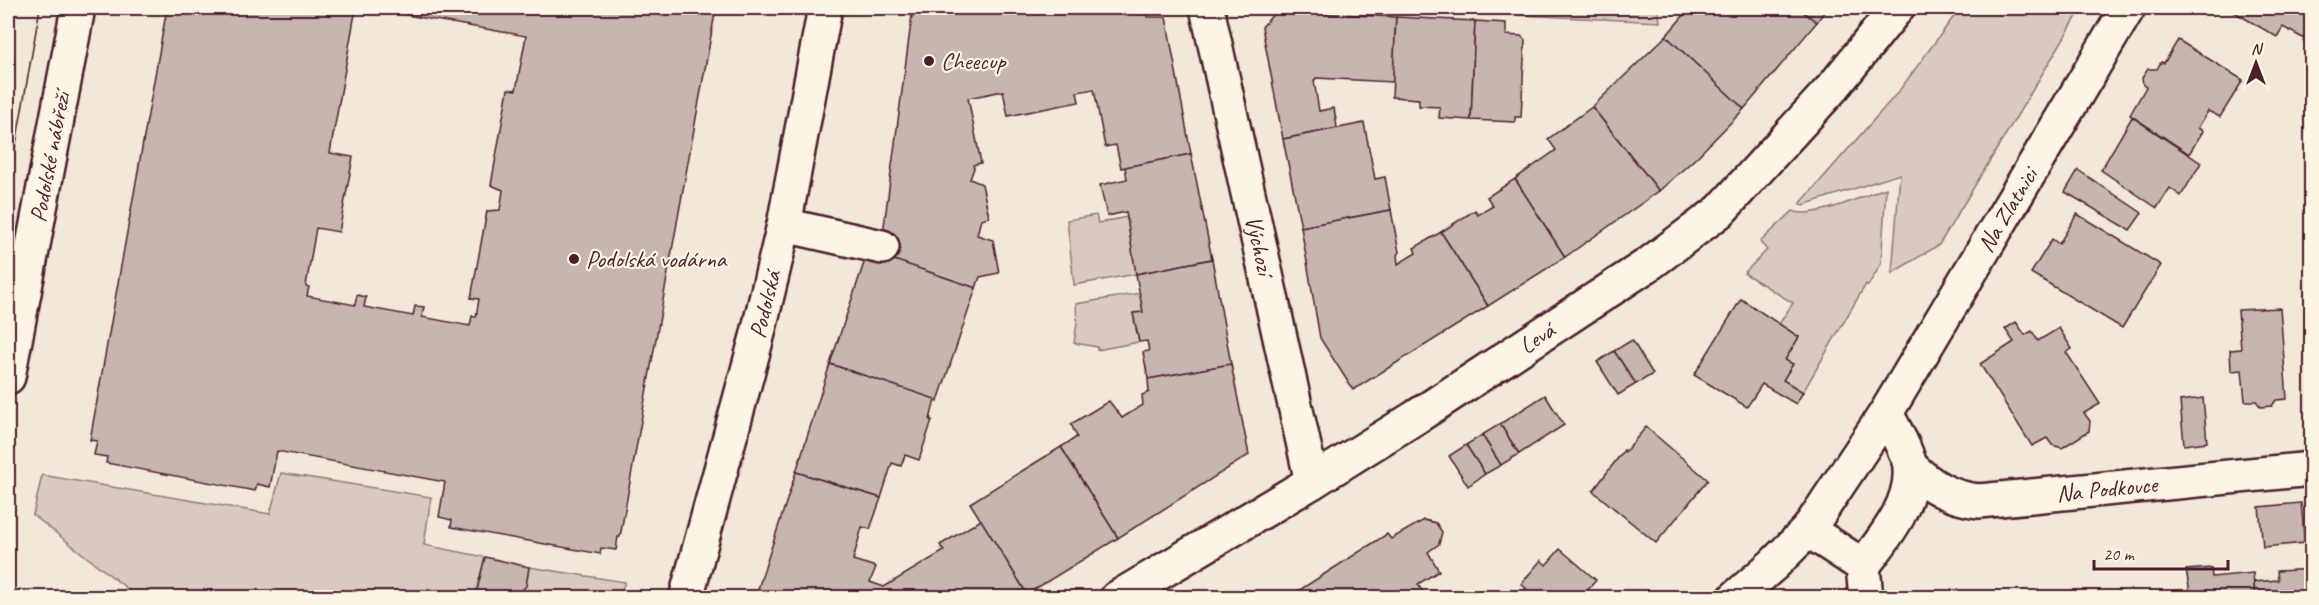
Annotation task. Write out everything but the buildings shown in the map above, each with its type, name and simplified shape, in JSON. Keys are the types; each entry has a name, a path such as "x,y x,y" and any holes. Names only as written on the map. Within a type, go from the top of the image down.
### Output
{"street":[{"name":"Podolské nábřeží","path":"8,377 78,8"},
{"name":"Podolská","path":"686,597 754,348 784,225 825,8"},
{"name":"Výchozí","path":"1207,8 1312,482"},
{"name":"Levá","path":"1117,597 1312,482 1649,264 1720,210 1834,86 1897,8"},
{"name":"Na Zlatnici","path":"1808,530 1886,413 2128,8"},
{"path":"784,225 882,248"},
{"path":"1735,597 1773,565 1808,530 1865,582 1898,518 1906,497 1911,467 1886,413"},
{"name":"Na Podkovce","path":"1911,467 1925,481 1941,491 1962,499 1979,501 2312,469"}],"shaded area":[{"path":"1521,8 1658,8 1660,22 1520,15"},
{"path":"1960,8 2082,8 1939,245 1892,273 1900,174 1803,205 1800,204 1899,91"},
{"path":"1886,188 1881,264 1868,286 1866,284 1803,392 1783,380 1792,365 1785,360 1799,337 1779,324 1793,303 1744,273 1767,250 1760,242 1793,211 1802,213 1826,210"},
{"path":"1096,215 1098,223 1127,217 1136,274 1074,285 1067,220"},
{"path":"1140,293 1143,312 1133,314 1139,342 1097,350 1097,347 1074,343 1077,323 1076,304"},
{"path":"281,473 431,497 424,545 485,557 475,597 138,597 33,515 42,475 270,514"},
{"path":"529,567 625,582 619,597 514,598 526,586"}],"tram line":[{"path":"8,189 40,8"}],"place":[{"name":"Cheecup","path":"929,61"},
{"name":"Podolská vodárna","path":"574,259"}]}
